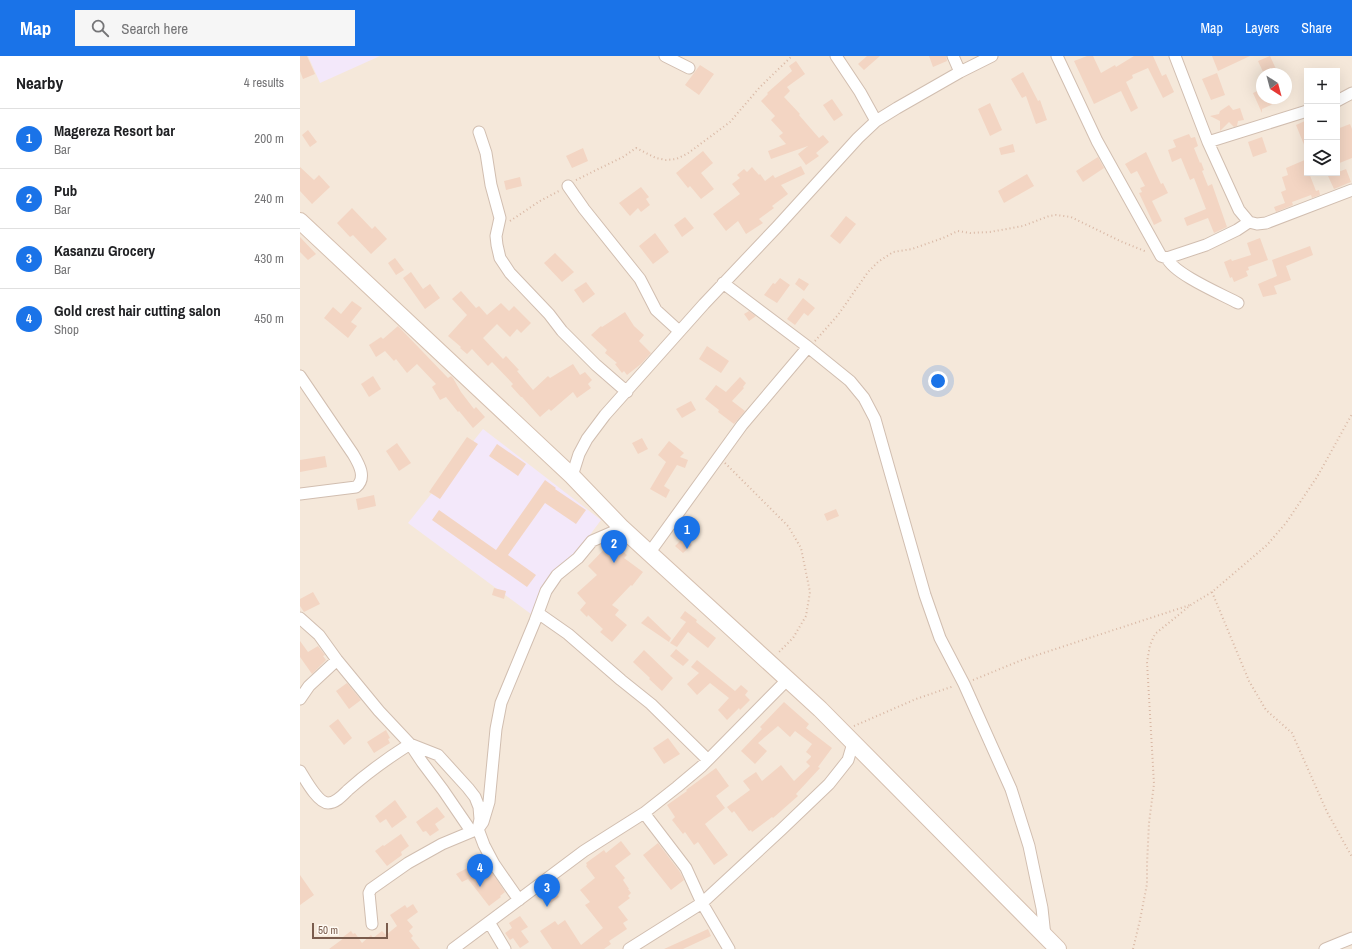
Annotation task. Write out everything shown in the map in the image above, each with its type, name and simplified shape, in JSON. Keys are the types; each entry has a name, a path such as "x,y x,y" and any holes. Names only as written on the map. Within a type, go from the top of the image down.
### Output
{"street":[{"path":"665,56 689,68"},
{"path":"836,56 860,92 876,121"},
{"path":"954,56 960,72"},
{"path":"572,476 579,454 586,439 605,415 627,392 679,331 777,227 853,143 876,121 960,72 992,56"},
{"path":"1057,56 1097,141 1164,257 1173,267 1238,303"},
{"path":"1175,56 1208,142 1239,210 1249,222 1257,224 1266,223 1352,190"},
{"path":"1340,99 1352,93"},
{"path":"1208,142 1304,112"},
{"path":"479,132 486,153 491,185 500,218 496,236 500,258 510,273 562,330 596,365 627,392"},
{"path":"568,186 584,209 640,279 656,310 679,331"},
{"path":"300,221 572,476 622,528 820,709 1058,949"},
{"path":"1164,257 1206,245 1222,238 1249,222"},
{"path":"723,283 858,388 871,408 925,596 940,638 964,684 1011,789 1028,846 1042,908 1045,936"},
{"path":"650,552 757,406 808,348"},
{"path":"300,376 360,464 361,477 360,483 356,487 300,494"},
{"path":"372,924 369,893 371,889 408,863 442,844 474,830 483,822 489,802 496,729 501,703 546,591 557,576 578,558 592,541 622,528"},
{"path":"538,613 568,634 651,704 708,760"},
{"path":"300,618 319,635 337,660 379,711 410,744 474,830 494,864 519,900"},
{"path":"300,699 310,686 337,660"},
{"path":"453,949 584,851 644,813 708,760 787,680"},
{"path":"630,949 702,903 829,784 848,760 854,743"},
{"path":"410,744 438,754 475,797 479,807 480,819 474,830"},
{"path":"300,771 319,798 325,802 331,802 340,798 382,762 410,744"},
{"path":"644,813 686,868 702,903 729,949"},
{"path":"489,922 505,949"},
{"path":"1325,949 1352,938"}],"path":[{"path":"499,225 514,220 540,201 623,157 636,148 656,158 666,160 676,159 687,154 730,122 760,87 792,56"},
{"path":"808,348 838,316 868,272 882,259 893,252 912,249 958,231 970,233 990,232 1024,226 1049,216 1064,215 1131,246 1164,257"},
{"path":"1133,949 1147,884 1149,830 1154,784 1147,662 1150,645 1155,634 1192,604 1212,592 1267,545 1286,523 1317,477 1352,414"},
{"path":"719,457 788,526 801,548 810,592 806,616 792,638 769,663"},
{"path":"1212,592 1249,681 1266,710 1292,733 1327,812 1352,857"},
{"path":"841,731 923,697 964,684 1022,660 1192,604"}],"shaded area":[{"path":"300,56 1352,56 1352,949 300,949"},
{"path":"308,56 380,56 320,83"},
{"path":"483,429 601,520 531,614 408,523"}],"building":[{"path":"300,56 307,56 315,74 303,79 300,71"},
{"path":"867,56 880,56 864,70 858,64"},
{"path":"929,56 946,56 947,61 933,67"},
{"path":"1087,56 1093,56 1101,73 1115,65 1116,67 1134,56 1153,56 1162,76 1166,74 1174,92 1163,98 1148,68 1132,75 1133,78 1126,82 1138,108 1131,112 1121,91 1094,104 1074,61"},
{"path":"1212,56 1250,56 1218,71"},
{"path":"1270,56 1276,68 1261,68 1258,61"},
{"path":"796,61 805,74 787,87 790,91 784,97 819,138 823,135 829,142 816,153 819,156 806,165 798,154 808,146 771,159 768,151 786,144 779,136 783,133 771,120 775,116 761,101 768,94 767,93 792,71 789,66"},
{"path":"700,65 714,74 699,95 685,85"},
{"path":"1023,72 1038,101 1040,100 1047,120 1036,124 1026,96 1022,98 1011,79"},
{"path":"1217,73 1225,95 1211,100 1202,79"},
{"path":"1256,92 1256,100 1253,93"},
{"path":"832,99 843,115 834,121 823,105"},
{"path":"990,103 1002,130 990,136 978,109"},
{"path":"1258,104 1273,104 1262,109 1262,113"},
{"path":"1229,105 1233,110 1240,108 1244,120 1238,121 1237,126 1234,127 1229,122 1220,131 1220,121 1210,116 1219,114 1220,111"},
{"path":"1304,121 1304,145 1296,125"},
{"path":"1350,124 1352,129 1352,158 1340,163 1340,140 1340,128"},
{"path":"308,130 317,142 310,147 302,135"},
{"path":"1189,134 1191,138 1195,137 1198,146 1194,148 1204,170 1202,171 1208,186 1212,184 1227,227 1214,233 1208,218 1187,226 1184,218 1206,209 1194,178 1190,180 1181,158 1172,162 1168,150 1176,147 1173,140"},
{"path":"1262,137 1267,152 1253,157 1248,142"},
{"path":"1013,144 1015,152 1001,155 999,148"},
{"path":"583,148 588,161 572,168 566,156"},
{"path":"703,151 713,163 701,173 714,189 701,199 690,186 688,188 676,173"},
{"path":"1146,152 1161,184 1163,183 1168,193 1152,201 1162,221 1154,225 1139,193 1142,192 1140,188 1145,186 1137,171 1131,174 1125,164"},
{"path":"1098,157 1104,168 1083,182 1076,171"},
{"path":"1304,160 1304,176 1310,176 1316,191 1319,190 1320,195 1312,198 1311,195 1292,202 1293,205 1276,212 1274,207 1285,203 1281,192 1286,190 1282,177 1288,175 1286,168"},
{"path":"801,166 805,174 781,185 788,194 772,206 774,208 759,219 763,223 746,234 738,221 726,231 713,214 740,194 732,184 740,178 737,175 744,169 747,172 752,167 765,181 773,175 775,178"},
{"path":"300,167 314,180 319,175 330,187 312,204 300,191"},
{"path":"1346,169 1351,182 1334,189 1328,176 1340,176 1340,171"},
{"path":"1027,174 1034,186 1004,203 998,191"},
{"path":"520,177 522,186 506,190 504,181"},
{"path":"641,187 649,197 646,199 650,205 641,212 638,208 630,216 619,203"},
{"path":"352,208 372,229 375,226 387,239 371,254 353,235 350,237 337,223"},
{"path":"846,216 856,224 840,244 830,236"},
{"path":"685,217 694,228 682,237 674,225"},
{"path":"655,233 669,252 653,264 639,246"},
{"path":"300,237 316,254 308,260 300,252"},
{"path":"1260,238 1268,260 1248,267 1249,270 1246,271 1248,276 1234,282 1232,277 1230,278 1224,262 1251,255 1247,243"},
{"path":"1310,246 1313,255 1286,266 1291,280 1274,286 1277,294 1263,297 1258,284 1277,276 1272,260"},
{"path":"555,253 574,272 562,282 544,263"},
{"path":"395,258 404,270 396,275 388,263"},
{"path":"411,272 423,289 430,284 440,298 425,309 403,278"},
{"path":"780,278 790,285 777,303 764,295 773,283 775,284"},
{"path":"799,278 809,284 804,291 795,284"},
{"path":"586,282 595,294 583,303 574,290"},
{"path":"461,291 476,308 479,306 487,315 501,303 509,311 514,306 531,323 521,333 517,329 510,337 497,324 483,338 503,359 506,356 519,370 517,371 533,390 548,376 550,378 573,364 580,375 585,372 592,380 588,384 591,388 577,398 573,392 551,411 549,409 540,417 511,386 513,384 492,362 488,366 472,349 467,354 448,336 467,315 452,299"},
{"path":"803,298 815,308 808,316 804,313 795,325 787,319"},
{"path":"352,301 362,308 351,322 357,326 348,338 324,318 333,307 341,314"},
{"path":"749,311 756,316 749,321 744,314"},
{"path":"625,312 634,326 644,335 639,341 651,353 641,364 627,375 624,371 622,373 615,364 617,363 605,353 607,350 591,335 601,326 602,327"},
{"path":"398,326 448,378 451,376 453,378 461,392 474,409 476,407 485,417 473,428 446,397 440,400 432,387 436,384 417,364 407,373 396,359 394,361 385,351 376,357 369,345 381,337 383,339"},
{"path":"707,346 729,361 721,373 699,359"},
{"path":"373,376 381,389 369,397 361,384"},
{"path":"740,377 746,383 743,387 744,388 732,401 745,411 734,424 718,412 719,410 705,399 716,385 726,392"},
{"path":"691,401 696,410 682,418 676,409"},
{"path":"467,437 478,444 440,499 429,492"},
{"path":"642,438 648,449 638,454 632,443"},
{"path":"669,441 684,453 680,457 688,460 685,468 677,465 664,486 670,490 666,498 650,489 666,462 658,455"},
{"path":"397,443 411,463 399,471 386,451"},
{"path":"497,444 526,464 518,476 489,456"},
{"path":"325,456 327,467 300,472 300,460"},
{"path":"545,480 556,488 555,489 586,510 576,524 545,503 508,555 536,575 527,587 432,520 439,510 496,550"},
{"path":"374,495 376,506 358,510 356,499"},
{"path":"836,509 839,516 827,521 824,514"},
{"path":"684,537 692,545 683,553 675,546"},
{"path":"612,541 627,555 624,558 643,572 632,586 631,585 612,605 619,610 615,615 627,625 612,642 600,632 603,629 588,615 587,617 580,610 586,603 577,593 597,575 588,566"},
{"path":"494,588 506,591 504,599 492,595"},
{"path":"313,592 320,604 304,612 300,606 300,599"},
{"path":"685,611 716,638 708,648 688,632 677,647 670,643 686,622 680,618"},
{"path":"648,616 671,638 669,642 641,623"},
{"path":"300,641 308,652 318,646 325,655 323,656 326,660 312,674 300,657"},
{"path":"676,649 689,660 683,666 670,656"},
{"path":"644,650 673,678 662,691 633,662"},
{"path":"697,660 735,691 741,685 748,691 745,695 750,700 727,720 718,710 729,698 710,683 697,695 687,684 699,673 691,667"},
{"path":"347,683 361,700 349,709 336,691"},
{"path":"784,702 809,724 806,728 832,748 818,767 820,768 796,794 798,796 773,818 772,817 752,832 751,830 749,831 734,811 732,813 727,807 750,790 743,781 756,772 762,781 781,765 794,781 810,766 806,762 811,756 806,752 812,744 795,731 790,737 778,726 758,743 767,751 755,764 741,751 762,729 760,727"},
{"path":"338,719 352,738 344,745 329,726"},
{"path":"386,730 390,738 388,739 390,743 374,753 367,742"},
{"path":"668,738 680,754 664,764 653,748"},
{"path":"716,768 729,786 716,796 725,808 705,824 728,855 714,865 698,842 694,845 685,832 683,834 672,820 675,817 667,805"},
{"path":"395,800 407,817 392,828 386,819 380,823 375,816"},
{"path":"437,807 445,817 435,824 439,830 430,836 426,831 423,832 416,822"},
{"path":"401,834 409,846 401,852 402,855 387,866 375,851"},
{"path":"621,841 631,854 615,866 625,878 623,880 631,893 628,896 630,898 618,907 628,920 623,923 627,929 609,941 611,944 604,949 552,949 540,931 555,921 558,925 565,920 581,945 603,928 585,905 590,902 580,890 595,878 586,866 586,863 604,850 606,853"},
{"path":"658,843 680,872 684,880 671,890 643,855"},
{"path":"484,859 505,892 489,906 468,879 462,882 456,874"},
{"path":"300,875 314,895 300,905"},
{"path":"553,889 559,897 551,903 545,895"},
{"path":"413,904 418,912 407,920 413,927 409,931 413,936 411,938 420,949 329,949 351,931 353,934 355,933 362,943 371,935 373,938 382,931 386,935 397,926 390,915 405,905 407,908"},
{"path":"520,916 528,927 521,931 529,942 520,948 513,938 510,940 505,933 512,928 509,923"},
{"path":"708,929 711,936 683,949 664,949"}],"place":[{"name":"Magereza Resort bar","path":"687,549"},
{"name":"Pub","path":"614,563"},
{"name":"Gold crest hair cutting salon","path":"480,887"},
{"name":"Kasanzu Grocery","path":"547,907"}]}
